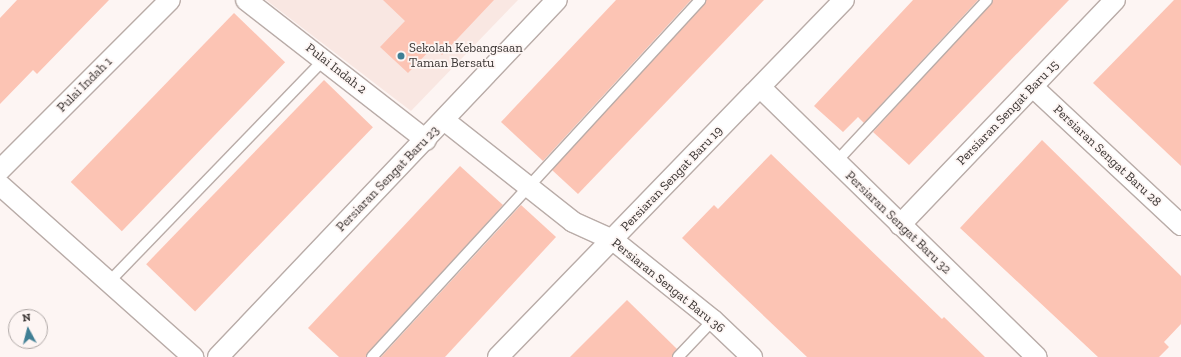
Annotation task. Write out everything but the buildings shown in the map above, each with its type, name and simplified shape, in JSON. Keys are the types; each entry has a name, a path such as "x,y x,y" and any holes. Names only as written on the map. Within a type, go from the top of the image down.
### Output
{"street":[{"name":"Pulai Indah 1","path":"0,170 170,0"},
{"name":"Pulai Indah 2","path":"246,0 324,59 426,140"},
{"name":"Persiaran Sengat Baru 23","path":"218,357 426,140 557,0"},
{"name":"Persiaran Sengat Baru 19","path":"498,357 761,88 844,0"},
{"name":"Persiaran Sengat Baru 15","path":"900,225 1034,88 1114,0"},
{"name":"Persiaran Sengat Baru 32","path":"761,88 1036,357"},
{"name":"Persiaran Sengat Baru 28","path":"1034,88 1181,225"},
{"name":"Persiaran Sengat Baru 36","path":"444,120 573,222 613,240 713,320 752,357"},
{"path":"0,185 193,357"}],"lane":[{"path":"372,357 700,0"},
{"path":"836,162 987,0"},
{"path":"109,282 324,59"},
{"path":"678,357 713,320"}],"shaded area":[{"name":"Sekolah Kebangsaan Taman Bersatu","path":"266,0 518,0 411,111"}],"place":[{"name":"Sekolah Kebangsaan Taman Bersatu","path":"401,56"}]}
